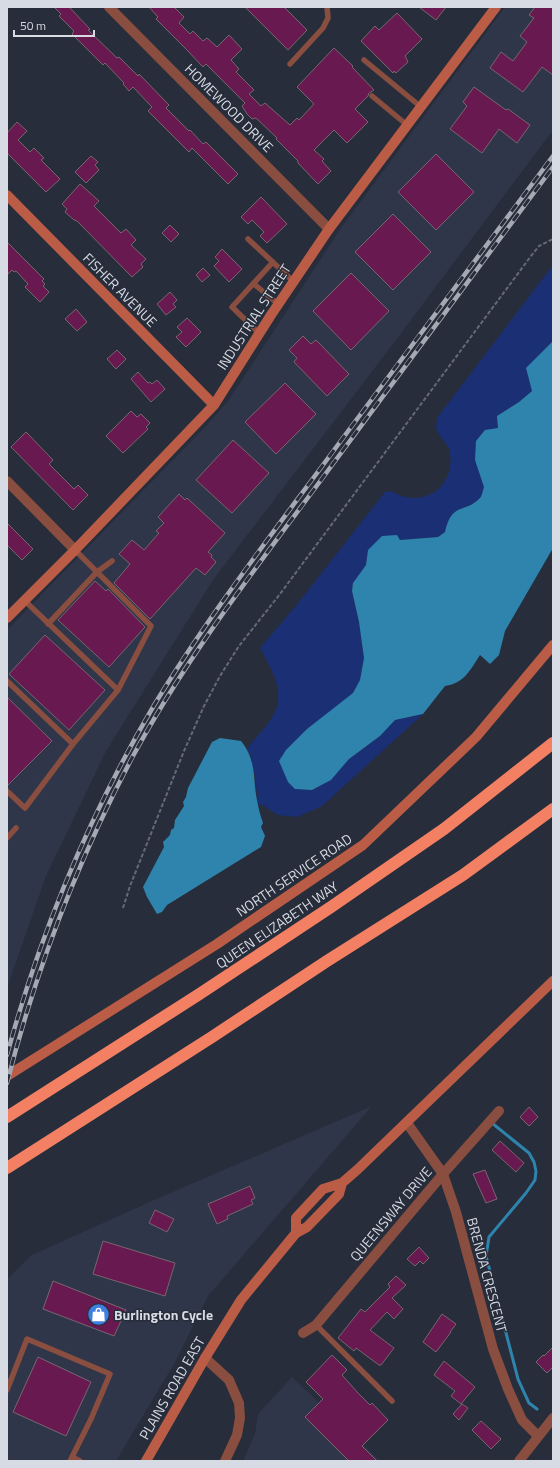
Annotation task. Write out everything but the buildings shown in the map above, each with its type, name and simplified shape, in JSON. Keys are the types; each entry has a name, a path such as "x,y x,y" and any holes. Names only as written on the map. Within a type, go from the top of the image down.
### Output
{"highway":[{"name":"QUEEN ELIZABETH WAY","path":"7,1116 198,995 344,899 444,829 553,743"},
{"path":"8,1167 212,1038 327,961 463,875 553,809"}],"street":[{"name":"HOMEWOOD DRIVE","path":"109,7 328,229"},
{"name":"INDUSTRIAL STREET","path":"7,618 75,550 214,405 259,333 328,229 496,7"},
{"name":"FISHER AVENUE","path":"7,195 214,405"},
{"path":"7,481 75,550"},
{"name":"NORTH SERVICE ROAD","path":"7,1076 217,944 364,845 476,737 553,645"},
{"path":"407,1123 553,981"},
{"name":"QUEENSWAY DRIVE","path":"302,1333 316,1326 442,1174 499,1111"},
{"name":"BRENDA CRESCENT","path":"407,1123 442,1174 456,1212 493,1349 508,1389 522,1420 538,1436"},
{"name":"PLAINS ROAD EAST","path":"296,1233 296,1218 323,1188 342,1183 407,1123"},
{"name":"PLAINS ROAD EAST","path":"146,1461 204,1358 241,1300 296,1233 307,1227 339,1194 342,1183"},
{"path":"204,1358 230,1380 239,1403 240,1418 237,1435 225,1461"},
{"path":"518,1461 553,1418"}],"lane":[{"path":"290,64 323,28 328,18 327,7"},
{"path":"364,60 421,107"},
{"path":"372,96 407,125"},
{"path":"248,239 293,281"},
{"path":"259,333 232,307 273,262"},
{"path":"254,284 278,304"},
{"path":"7,792 25,808 73,744 118,690 151,626 75,550"},
{"path":"48,624 97,572 112,561"},
{"path":"25,600 48,624 118,690"},
{"path":"7,681 73,744"},
{"path":"7,838 16,828"},
{"path":"316,1326 392,1401"},
{"path":"7,1390 27,1339 110,1374 71,1459 80,1461"}],"path":[{"path":"123,908 130,886 184,751 204,706 220,676 239,646 294,575 531,256 539,246 553,239"}],"shaded area":[{"path":"505,7 553,7 553,130 393,344 213,580 106,751 46,876 7,988 7,630 207,425 228,401 341,228"},
{"path":"553,265 553,341 527,368 532,391 519,402 497,416 499,428 479,471 485,487 481,497 469,506 455,512 448,522 445,532 438,537 400,540 368,550 366,565 353,583 352,591 359,622 364,658 360,680 353,693 337,706 295,789 312,790 331,780 349,759 380,736 395,720 423,714 322,806 297,817 278,815 258,804 255,775 252,769 252,758 247,749 270,721 278,703 275,678 260,648 295,607 385,492 390,491 410,498 426,496 437,490 445,481 451,462 448,446 436,428 437,418"},
{"path":"553,341 553,548 505,631 499,655 490,664 480,655 470,671 458,682 445,686 423,714 395,720 380,736 349,759 331,780 312,790 295,789 288,782 279,761 286,750 307,729 353,693 360,680 364,658 359,622 352,591 353,583 366,565 368,550 382,536 397,535 400,540 438,537 445,532 451,516 455,512 469,506 480,498 484,487 475,460 476,441 485,430 498,428 497,416 519,402 532,391 526,368"},
{"path":"220,738 241,741 250,756 254,772 256,796 263,823 261,827 265,836 261,847 167,905 162,912 157,914 143,887 164,847 163,842 170,835 171,830 174,828 175,820 184,806 183,802 188,788 212,742"},
{"path":"372,1106 208,1296 174,1364 116,1461 7,1461 7,1279 32,1255 154,1200"},
{"path":"292,1377 380,1461 243,1461 255,1434 258,1414"}],"waterway":[{"path":"492,1123 529,1153 534,1162 536,1171 535,1180 526,1193 489,1237 486,1256 518,1379 529,1403 537,1409"}],"railway":[{"path":"7,1055 35,964 68,876 108,790 130,748 174,672 244,572 553,156"},
{"path":"7,1083 31,998 60,916 77,875 94,835 133,756 175,684 246,581 553,167"}],"place":[{"name":"Burlington Cycle","path":"99,1315"}]}
